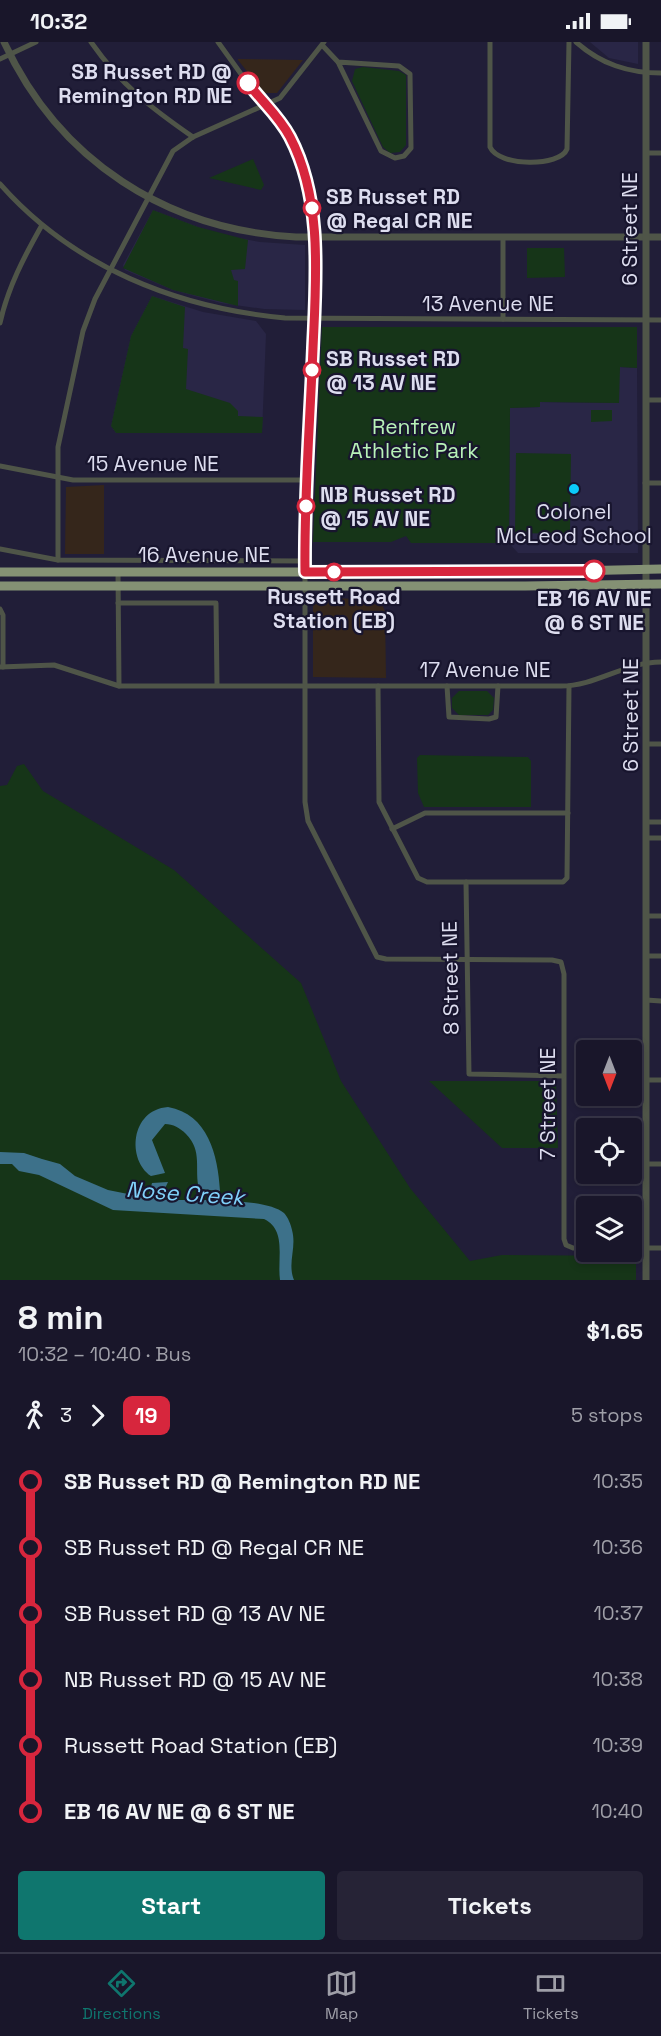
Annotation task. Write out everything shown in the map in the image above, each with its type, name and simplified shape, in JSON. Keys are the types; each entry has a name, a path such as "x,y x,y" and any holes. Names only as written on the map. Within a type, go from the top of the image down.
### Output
{"highway":[{"name":"16 Avenue NE","path":"0,572 661,569"},
{"name":"16 Avenue NE","path":"0,586 661,584"}],"street":[{"path":"4,42 32,93 69,139 114,177 148,198 187,216 229,228 276,236 661,237"},
{"path":"0,59 36,42"},
{"path":"91,42 137,97 194,137"},
{"path":"218,42 291,138 311,198 314,237 314,318 304,561 306,815 377,957 467,959"},
{"path":"490,42 490,147 497,156 505,160 529,161 556,160 565,155 569,42"},
{"path":"576,42 603,63 646,73 661,73"},
{"name":"6 Street NE","path":"646,42 646,1280"},
{"path":"58,560 59,436 77,354 95,299 173,151 194,137 268,105 285,92 323,43 338,62 381,151 395,158 404,156 411,148 410,74 396,65 338,62"},
{"path":"646,153 661,153"},
{"name":"13 Avenue NE","path":"0,184 42,225 111,270 150,288 211,308 258,316 314,318 661,320"},
{"path":"0,323 2,298 42,225"},
{"path":"503,237 503,319"},
{"path":"645,400 661,400"},
{"name":"15 Avenue NE","path":"0,466 73,480 308,480"},
{"path":"645,483 661,483"},
{"path":"0,549 58,560 304,561"},
{"path":"118,573 118,686"},
{"path":"118,603 216,603 217,685"},
{"path":"0,609 3,615 2,667"},
{"name":"17 Avenue NE","path":"2,667 54,665 118,686 568,686 646,662 661,662"},
{"path":"378,686 378,796 392,829 418,878 422,881 563,882 568,872 568,686"},
{"path":"447,686 449,717 489,719 496,717 498,710 498,686"},
{"path":"646,744 661,744"},
{"path":"392,829 425,813 568,813"},
{"path":"646,822 661,822"},
{"path":"646,838 661,838"},
{"name":"8 Street NE","path":"466,882 469,1074 563,1076"},
{"path":"646,916 661,916"},
{"path":"646,956 661,956"},
{"name":"7 Street NE","path":"467,959 561,962 564,974 564,1239 566,1245 576,1248"},
{"path":"646,1000 661,1000"},
{"path":"646,1080 661,1080"},
{"path":"646,1164 661,1164"},
{"path":"642,1248 661,1248"}],"shaded area":[{"path":"590,42 638,42 638,64 609,58"},
{"path":"238,60 303,60 277,93 264,93"},
{"path":"153,210 228,236 260,242 305,245 305,310 264,309 221,303 173,290 125,270 123,265"},
{"path":"152,296 203,312 256,321 266,334 262,433 116,433 111,426 131,336"},
{"name":"Colonel McLeod School","path":"620,367 637,368 638,553 518,553 509,543 510,408 539,407 540,402 610,403"},
{"path":"104,485 104,554 65,554 66,487"},
{"path":"313,598 379,599 385,611 386,678 313,677"}],"green space":[{"path":"363,67 399,71 406,75 406,145 400,152 390,153 383,147 352,81 355,69"},
{"path":"253,159 264,185 261,190 209,178"},
{"path":"153,210 198,227 248,240 245,269 231,270 234,280 238,281 238,306 173,290 123,268"},
{"path":"527,248 564,248 565,277 527,278"},
{"path":"152,296 185,307 183,348 188,349 186,389 230,403 238,411 238,416 263,417 262,433 116,433 111,426 131,336"},
{"name":"Renfrew Athletic Park","path":"322,327 637,327 637,368 620,367 619,403 540,402 540,407 510,408 509,543 411,543 406,536 391,542 313,542"},
{"path":"591,410 612,410 612,421 591,422"},
{"path":"516,453 571,454 570,534 515,533"},
{"path":"459,691 487,691 494,698 493,710 488,715 459,715 452,708 452,698"},
{"path":"420,755 528,757 531,761 531,807 424,807 418,793 417,758"},
{"path":"24,764 43,791 174,870 301,983 341,1081 410,1188 470,1261 502,1255 576,1256 576,1262 636,1262 636,1280 0,1280 0,786 7,785 17,766"},
{"path":"429,1081 556,1081 558,1148 502,1148"}],"water":[{"path":"168,1107 182,1111 202,1127 217,1164 220,1191 199,1189 195,1147 186,1134 171,1125 165,1124 152,1140 165,1173 151,1176 143,1169 136,1148 136,1137 140,1126 155,1110"},
{"path":"0,1152 24,1153 60,1164 75,1176 108,1190 148,1198 152,1183 168,1182 162,1195 165,1200 172,1198 249,1202 275,1208 284,1213 292,1228 291,1268 294,1280 280,1280 278,1237 276,1230 264,1219 113,1210 39,1175 19,1171 12,1164 0,1164"}],"bus line":[{"name":"19","path":"248,83 268,105 291,138 311,198 314,237 314,318 305,572 594,571"}],"place":[{"name":"SB Russet RD @ Remington RD NE","path":"248,83"},
{"name":"SB Russet RD @ Regal CR NE","path":"312,208"},
{"name":"SB Russet RD @ 13 AV NE","path":"312,370"},
{"name":"Colonel McLeod School","path":"574,489"},
{"name":"NB Russet RD @ 15 AV NE","path":"306,506"},
{"name":"EB 16 AV NE @ 6 ST NE","path":"594,571"},
{"name":"Russett Road Station (EB)","path":"334,572"}],"water label":[{"name":"Nose Creek","path":"185,1193"}]}
